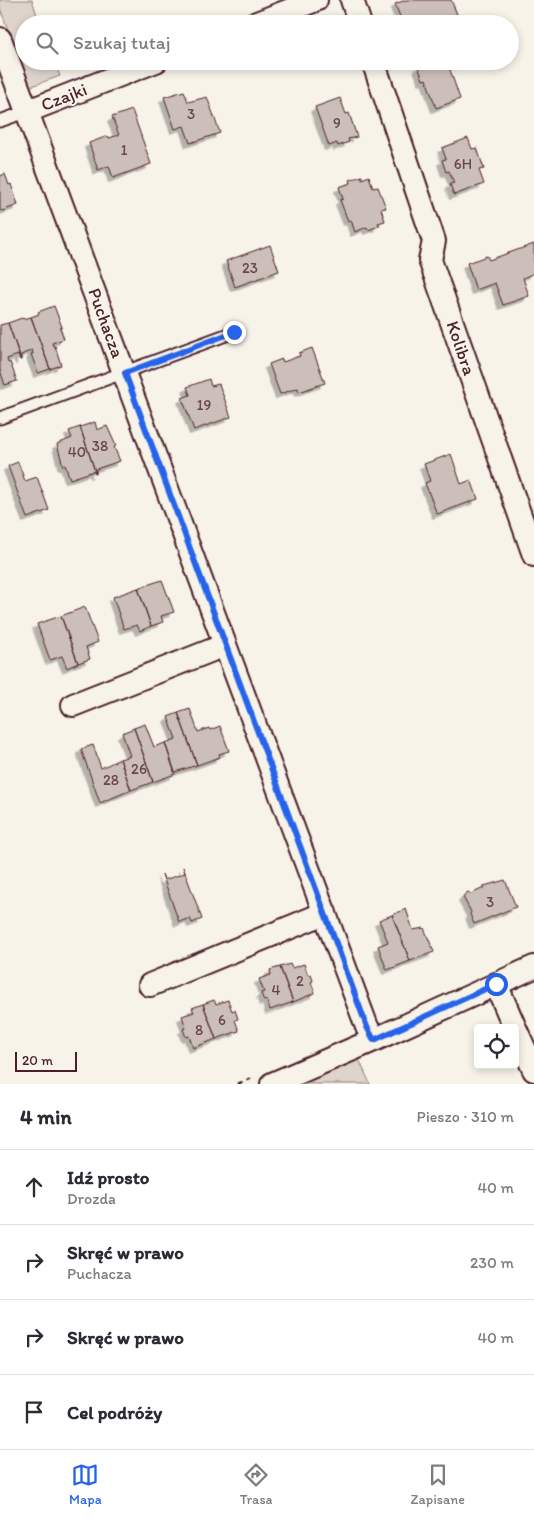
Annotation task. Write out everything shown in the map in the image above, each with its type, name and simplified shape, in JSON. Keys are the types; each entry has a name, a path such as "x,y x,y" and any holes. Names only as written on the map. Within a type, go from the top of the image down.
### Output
{"street":[{"path":"277,15 316,0"},
{"path":"352,0 357,15"},
{"name":"Puchacza","path":"0,39 367,1027 374,1040"},
{"name":"Czajki","path":"28,111 133,70"},
{"name":"Kolibra","path":"376,70 434,241 430,260 534,555"},
{"path":"73,705 225,645"},
{"path":"150,985 325,913"},
{"path":"272,1084 534,967"},
{"path":"496,984 513,1024"},
{"path":"519,1037 534,1070"}],"lane":[{"name":"Czajki","path":"0,121 28,111"},
{"path":"0,418 234,332"}],"shaded area":[{"path":"0,0 32,0 37,15 15,15 15,49 0,8"},
{"path":"23,70 58,70 60,76 29,87"},
{"path":"358,1057 370,1084 295,1084"}],"building":[{"path":"406,0 451,0 457,14 399,15 395,4"},
{"path":"419,70 450,70 460,99 436,108 426,79 423,80"},
{"path":"184,91 188,102 207,97 220,133 190,143 184,126 175,129 164,97"},
{"path":"340,98 346,114 349,113 357,137 348,139 349,142 338,146 337,143 329,146 315,107"},
{"path":"132,110 151,164 113,178 109,166 98,170 89,143 108,136 109,138 119,135 112,117"},
{"path":"468,138 472,149 477,148 484,169 479,170 484,184 454,195 450,184 454,183 449,171 446,172 442,160 446,159 442,148"},
{"path":"5,174 9,185 11,184 18,205 2,211 0,210 0,176"},
{"path":"362,176 362,179 369,176 373,188 378,187 386,208 381,209 385,221 378,223 379,226 368,230 367,227 355,232 351,220 348,221 340,200 343,199 339,187 351,183 350,180"},
{"path":"534,244 534,273 523,278 529,296 503,305 495,283 476,290 467,263 487,256 489,260"},
{"path":"270,245 279,271 235,287 226,261"},
{"path":"54,306 62,327 60,328 64,339 52,343 55,346 61,365 50,369 31,317"},
{"path":"31,317 50,369 38,373 31,354 33,354 32,350 21,355 21,360 8,323"},
{"path":"8,323 21,360 18,355 7,359 17,381 5,385 0,370 0,325"},
{"path":"312,348 325,383 299,392 298,388 280,394 269,364 282,359 283,362 300,356 299,353"},
{"path":"209,379 211,386 219,384 231,417 194,430 182,398 190,395 187,387"},
{"path":"95,422 97,430 107,426 120,461 96,469 96,474 80,427"},
{"path":"80,427 96,474 94,471 70,479 65,465 63,466 57,444 72,438 69,431"},
{"path":"451,454 461,484 471,480 478,499 437,514 425,483 430,481 424,464"},
{"path":"18,462 25,481 37,477 49,510 27,518 8,466"},
{"path":"162,580 174,612 161,616 163,622 151,626 138,588"},
{"path":"138,588 151,626 140,631 137,625 124,629 113,597"},
{"path":"85,607 98,642 86,647 90,659 78,663 61,616"},
{"path":"61,616 78,663 67,668 62,656 50,660 37,624"},
{"path":"190,709 198,732 220,726 229,751 219,754 220,757 197,765 178,713"},
{"path":"178,713 197,765 175,772 165,743 176,739 168,717"},
{"path":"145,724 154,747 165,743 175,774 153,782 134,728"},
{"path":"134,728 153,782 131,790 120,759 130,756 122,733"},
{"path":"93,745 101,768 120,759 131,790 100,803 81,749"},
{"path":"183,867 202,919 192,923 190,918 179,922 164,880 185,873"},
{"path":"505,880 516,907 474,924 471,912 463,897 465,894 468,892 471,894 484,888 484,886"},
{"path":"406,909 413,930 424,928 434,952 410,961 392,915"},
{"path":"392,915 410,961 387,970 378,946 388,942 379,920"},
{"path":"290,964 292,968 304,964 308,975 311,974 313,981 311,982 315,993 293,1002 280,967"},
{"path":"280,967 293,1002 270,1010 267,1000 264,1001 261,993 264,992 259,979 271,975 270,970"},
{"path":"214,1000 216,1004 228,1000 232,1011 235,1010 238,1019 235,1020 239,1031 216,1039 203,1004"},
{"path":"203,1004 216,1039 193,1048 189,1036 186,1037 183,1029 186,1028 182,1016 194,1012 192,1008"}],"route":[{"path":"234,332 125,373 367,1027 374,1040 496,984"}]}
